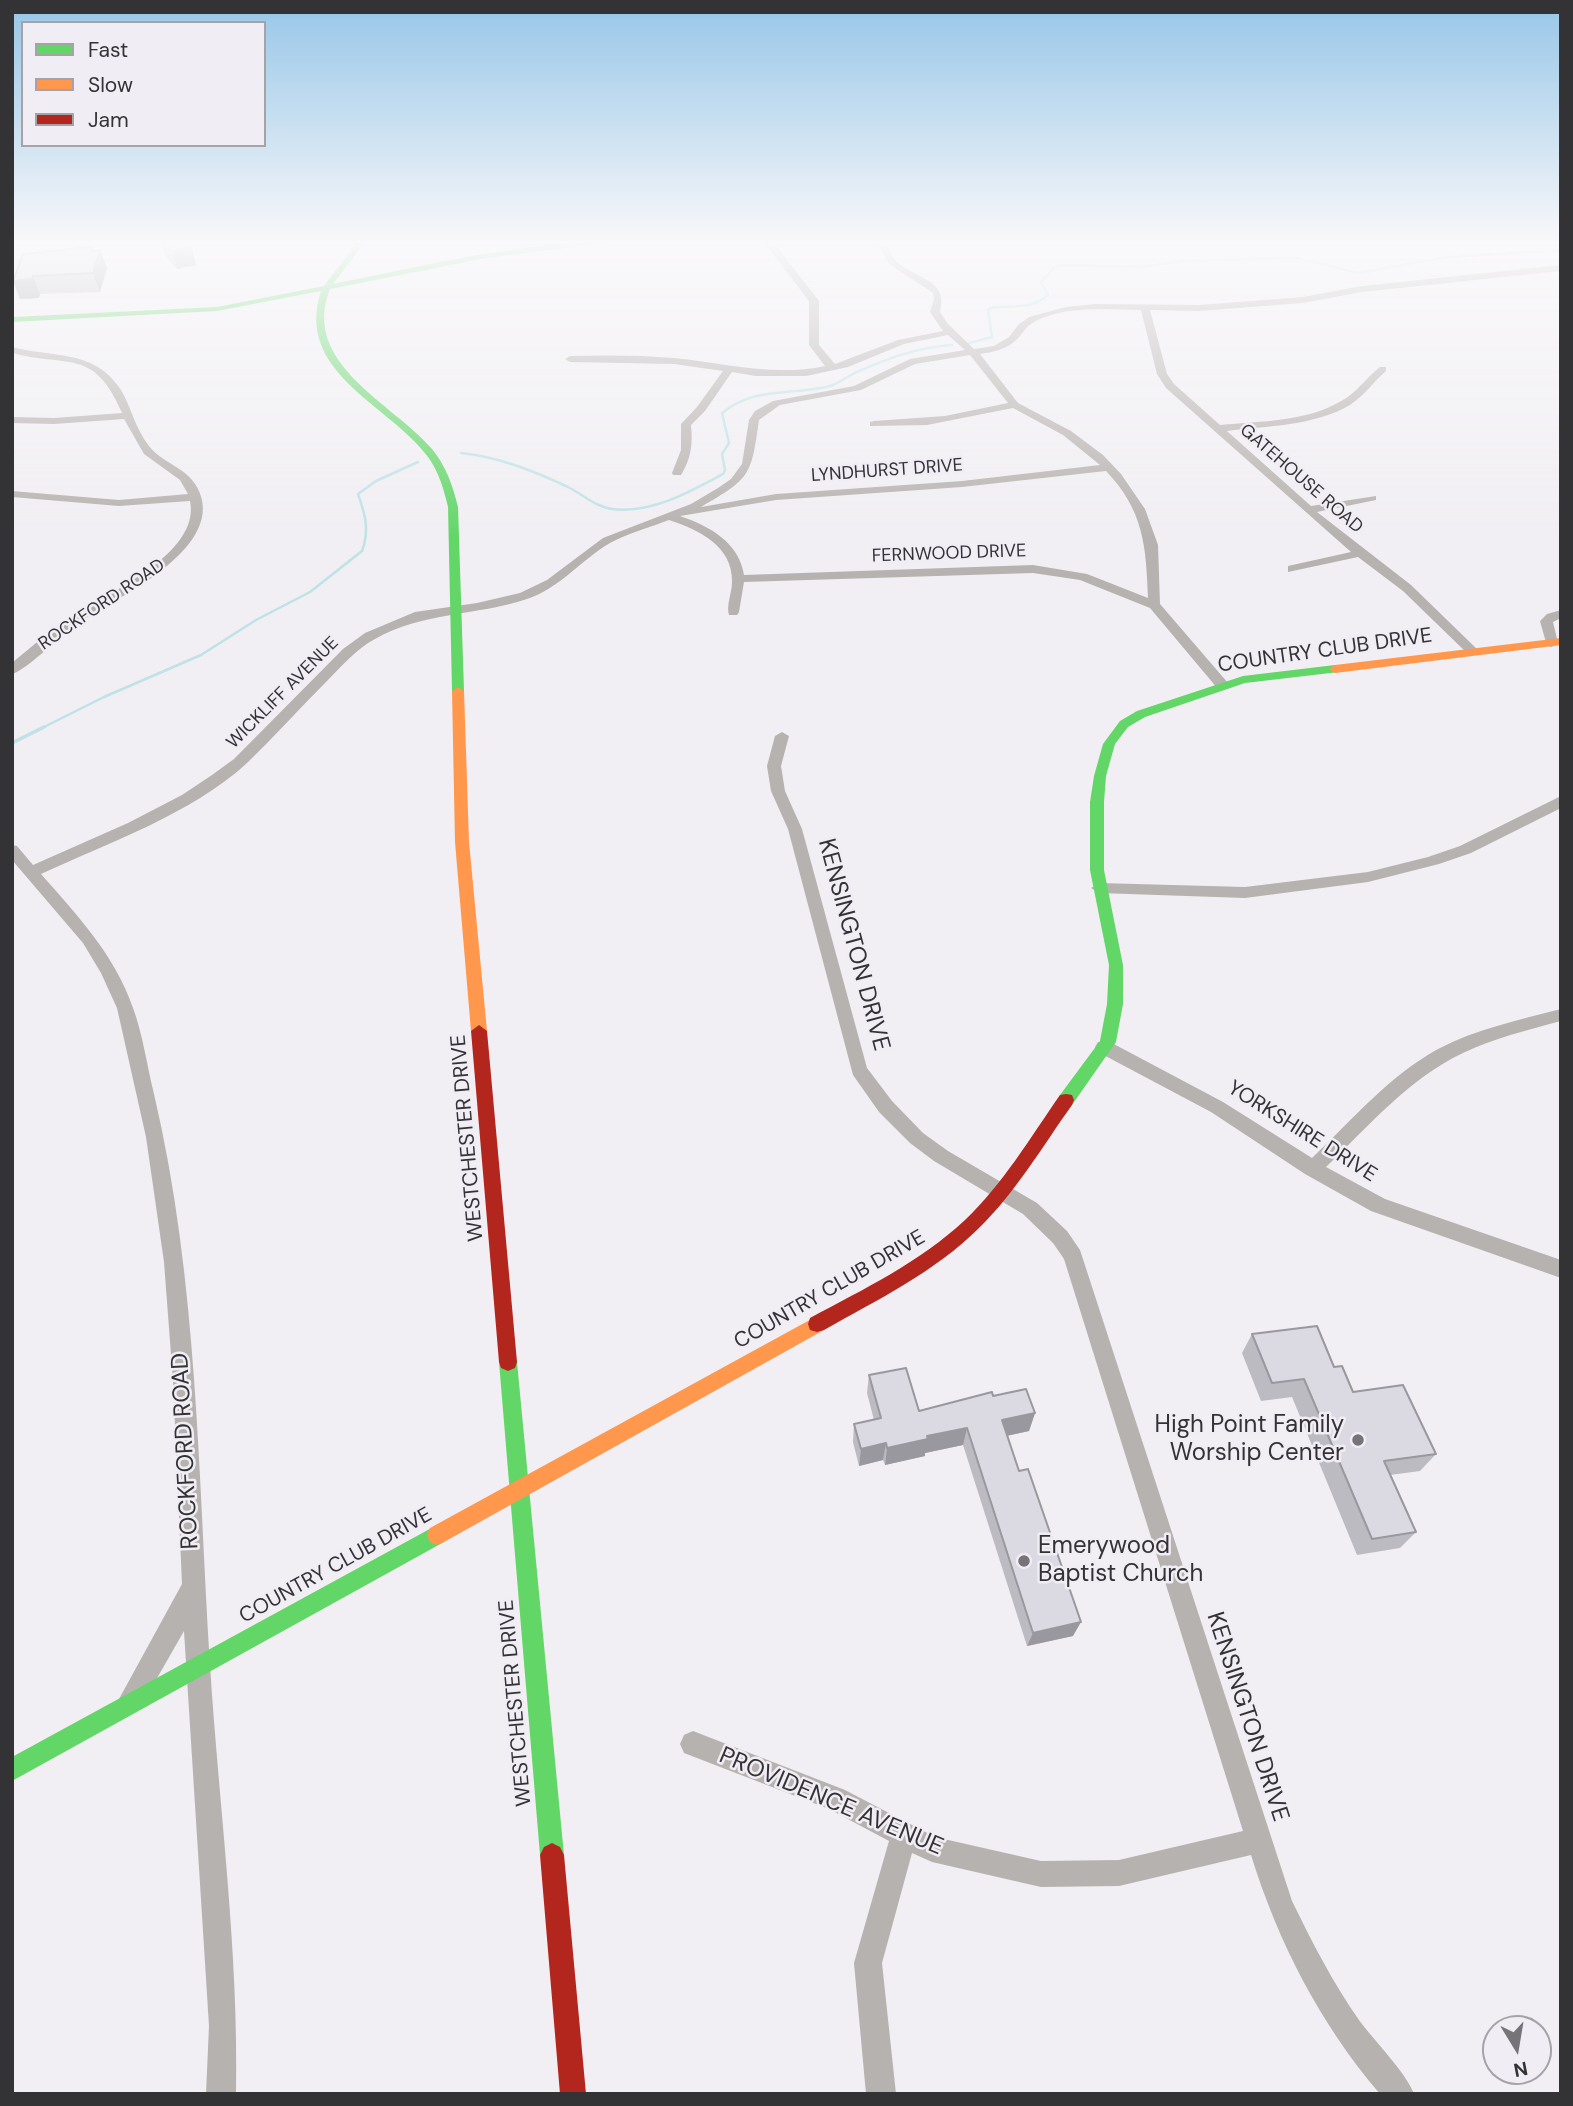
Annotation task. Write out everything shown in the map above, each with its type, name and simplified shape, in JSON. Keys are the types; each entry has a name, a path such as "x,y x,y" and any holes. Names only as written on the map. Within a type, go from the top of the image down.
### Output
{"street":[{"name":"WESTCHESTER DRIVE","path":"321,340 332,362 356,388 419,440 437,462 448,484 456,527 455,610 462,842 573,2094"},
{"path":"812,340 819,356 833,368"},
{"path":"570,359 661,360 729,370 784,374 833,368 905,340"},
{"path":"959,340 973,353 1014,405 1067,433 1117,476 1147,526 1153,545 1154,605 1223,686"},
{"name":"WICKLIFF AVENUE","path":"31,872 138,823 187,798 217,778 239,762 348,652 370,636 419,615 524,596 551,583 607,540 704,501 740,475 750,452 754,420 768,407 788,400 857,388 913,361 973,353 1003,345 1008,340"},
{"name":"GATEHOUSE ROAD","path":"1153,340 1162,374 1170,386 1309,510 1407,589 1474,651"},
{"path":"12,350 72,358 93,366 109,380 130,416 144,448 179,474 192,488 195,497 120,503 12,494"},
{"path":"1217,429 1292,419 1339,407 1383,369"},
{"path":"677,473 685,461 688,449 686,424 702,409 729,370"},
{"path":"874,424 914,425 960,419 1014,405"},
{"path":"12,420 54,421 130,416"},
{"name":"LYNDHURST DRIVE","path":"669,516 776,497 962,484 1108,467"},
{"name":"ROCKFORD ROAD","path":"12,670 76,619 141,582 168,560 191,529 196,514 195,497"},
{"path":"1309,510 1372,498"},
{"path":"669,516 697,526 719,540 733,557 738,579 733,612"},
{"path":"1292,569 1360,553"},
{"name":"FERNWOOD DRIVE","path":"738,579 1033,569 1083,577 1154,605"},
{"path":"1557,642 1546,621 1561,614"},
{"name":"COUNTRY CLUB DRIVE","path":"12,1770 891,1283 945,1247 990,1206 1104,1047 1115,1004 1116,965 1097,870 1097,802 1100,776 1113,736 1124,724 1141,714 1243,680 1557,642"},
{"name":"KENSINGTON DRIVE","path":"782,736 774,766 778,791 795,829 859,1070 879,1101 910,1133 1044,1218 1061,1236 1073,1256 1280,1905 1304,1958 1339,2017 1381,2074 1400,2094"},
{"path":"1100,888 1240,893 1353,882 1423,865 1475,847 1516,829 1561,801"},
{"name":"ROCKFORD ROAD","path":"12,850 89,939 109,972 125,1008 155,1137 174,1262 184,1381 198,1667 223,2026 221,2094"},
{"path":"1312,1169 1413,1074 1441,1056 1488,1035 1561,1016"},
{"name":"YORKSHIRE DRIVE","path":"1104,1047 1217,1107 1312,1169 1378,1205 1561,1269"},
{"path":"126,1707 173,1628 194,1586"},
{"name":"PROVIDENCE AVENUE","path":"693,1744 836,1799 932,1849 1041,1874 1119,1873 1259,1840"},
{"path":"881,2094 868,1963 904,1834"}],"building":[{"path":"1317,1326 1334,1367 1342,1366 1353,1392 1403,1385 1436,1454 1384,1461 1416,1532 1372,1539 1304,1379 1272,1383 1252,1334"},
{"name":"Emerywood Baptist Church","path":"906,1368 919,1411 992,1392 993,1396 1026,1389 1035,1413 1002,1420 1019,1471 1028,1469 1081,1622 1033,1633 967,1428 887,1448 886,1443 861,1449 854,1424 881,1418 869,1375"}],"waterway":[{"path":"969,343 979,340"},
{"path":"461,453 503,461 529,470 606,508 627,510 656,505 723,474 725,470 722,454 729,443 722,413 735,404 760,395 830,386 893,358 928,348 952,345"},
{"path":"12,743 104,697 201,655 256,620 310,592 362,551 366,522 358,494 376,481 418,462"}],"traffic: fast":[{"path":"323,340 351,381 426,448 446,483 453,507 458,691"},
{"path":"1066,1100 1108,1042 1115,1004 1116,965 1097,870 1097,802 1100,776 1109,744 1124,724 1141,714 1243,680 1335,669"},
{"path":"508,1362 552,1855"},
{"path":"12,1770 437,1535"}],"traffic: slow":[{"path":"1335,669 1561,641"},
{"path":"458,691 462,842 479,1031"},
{"path":"437,1535 817,1324"}],"traffic: jam":[{"path":"479,1031 508,1362"},
{"path":"817,1324 909,1272 972,1224 1010,1180 1066,1100"},
{"path":"552,1855 573,2094"}],"place":[{"name":"High Point Family Worship Center","path":"1358,1440"},
{"name":"Emerywood Baptist Church","path":"1024,1561"}]}
